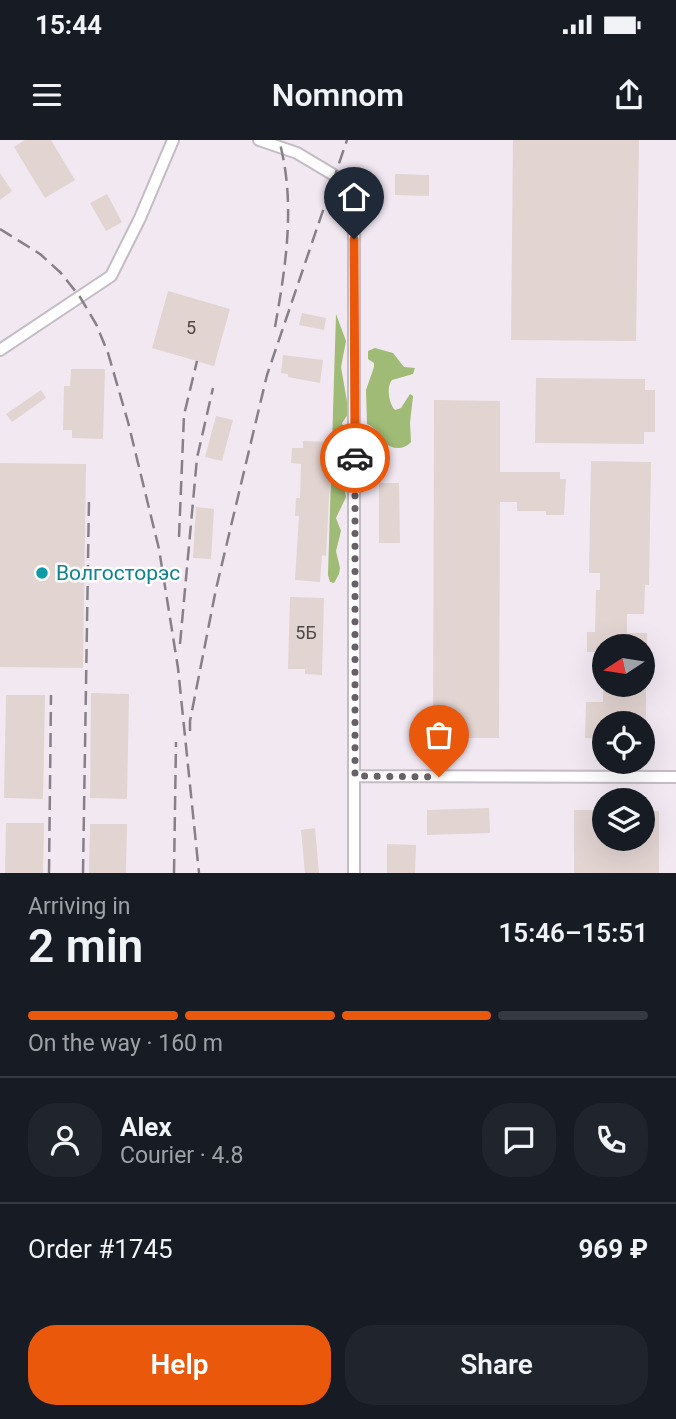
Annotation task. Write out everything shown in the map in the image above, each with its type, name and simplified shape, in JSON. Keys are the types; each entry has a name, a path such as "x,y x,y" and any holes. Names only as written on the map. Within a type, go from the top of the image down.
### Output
{"street":[{"path":"0,350 111,276 140,218 173,140"},
{"path":"259,140 297,153 354,187 354,873"},
{"path":"297,153 301,140"},
{"path":"355,776 676,777"}],"green space":[{"path":"336,314 346,341 341,367 349,413 342,423 349,442 349,452 342,450 338,455 346,497 336,518 341,531 336,551 340,568 334,583 330,582 328,575"},
{"path":"375,348 393,353 404,367 415,368 413,374 392,380 389,387 390,400 395,410 401,408 410,394 413,396 411,442 401,448 387,445 376,430 367,424 366,390 374,367 374,363 368,359 368,351"}],"building":[{"path":"25,140 51,140 75,180 45,198 14,147"},
{"path":"513,140 639,140 636,341 511,340"},
{"path":"0,173 12,191 0,200"},
{"path":"395,174 429,175 429,196 395,195"},
{"path":"107,194 122,222 106,231 90,203"},
{"path":"168,291 230,309 214,366 152,348"},
{"path":"302,313 326,318 324,330 299,325"},
{"path":"283,355 323,360 320,383 288,377 288,374 281,373"},
{"path":"71,369 105,369 103,439 72,438 72,430 63,430 64,386 70,386"},
{"path":"536,378 645,379 645,390 655,390 655,432 644,432 644,444 535,443"},
{"path":"41,390 46,398 12,422 6,414"},
{"path":"434,400 500,401 500,472 560,472 560,479 566,479 564,515 546,515 546,511 517,511 517,502 500,502 499,738 433,738"},
{"path":"216,416 233,420 222,461 205,457"},
{"path":"303,441 332,442 326,556 322,555 320,582 295,580 299,516 295,516 296,498 300,498 301,464 291,463 292,448 303,448"},
{"path":"591,461 651,462 649,585 645,585 644,614 627,614 627,633 647,634 592,634 592,652 587,652 587,632 595,632 596,590 600,590 600,573 589,573"},
{"name":"Волгосторэс","path":"0,463 86,464 83,668 0,667"},
{"path":"379,483 399,483 400,543 379,543"},
{"path":"196,507 214,509 211,559 193,558"},
{"path":"290,597 324,598 322,675 305,674 305,669 288,669"},
{"path":"91,693 129,694 127,799 90,798"},
{"path":"6,695 45,695 43,799 4,798"},
{"path":"603,697 646,697 646,711 592,711 592,738 585,738 586,702 603,702"},
{"path":"489,808 490,833 427,835 427,810"},
{"path":"574,810 592,810 592,851 655,851 655,811 659,811 659,873 574,873"},
{"path":"6,823 44,823 43,873 5,873"},
{"path":"90,824 127,824 126,873 89,873"},
{"path":"315,828 319,873 305,873 301,830"},
{"path":"387,844 416,845 415,873 387,873"}],"railway":[{"path":"275,327 286,257 288,210 279,140"},
{"path":"190,731 216,589 267,375 347,140"},
{"path":"0,229 40,254 61,273 96,324 108,353 159,549 178,668 199,873"},
{"path":"179,537 184,415 197,361"},
{"path":"180,644 197,458 213,388"},
{"path":"83,873 89,499"},
{"path":"49,873 51,695"},
{"path":"174,873 176,742"}],"way so far":[{"path":"355,458 355,776 439,777"}],"place":[{"name":"Волгосторэс","path":"42,573"}],"route":[{"path":"354,239 355,458"}]}
